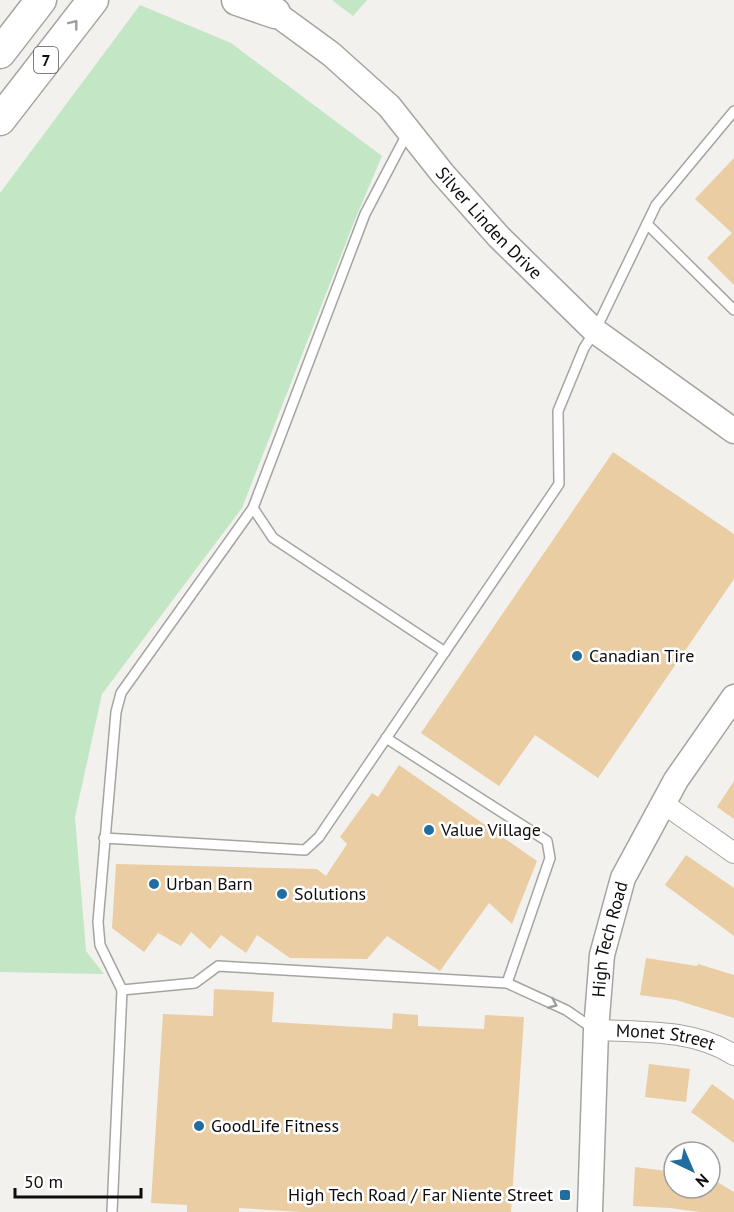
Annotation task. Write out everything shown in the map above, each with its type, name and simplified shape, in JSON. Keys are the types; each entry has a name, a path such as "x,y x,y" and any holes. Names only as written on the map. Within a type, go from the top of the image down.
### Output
{"main road":[{"name":"7","path":"0,53 41,0"},
{"name":"7","path":"0,120 93,0"},
{"path":"237,0 266,6"}],"street":[{"name":"Silver Linden Drive","path":"266,6 331,54 389,106 499,237 595,331 734,431"},
{"name":"High Tech Road","path":"590,1212 596,1030 602,955 623,878 676,780 734,697"},
{"path":"664,804 734,853"},
{"name":"Monet Street","path":"596,1030 646,1032 700,1039 734,1055"}],"lane":[{"path":"104,838 305,850 319,837 559,484 558,411 584,348 595,331 656,205 734,111"},
{"path":"112,1212 122,990 100,945 98,922 116,712 121,693 253,508 365,214 409,131"},
{"path":"647,224 734,310"},
{"path":"253,508 273,538 445,652"},
{"path":"386,738 547,841 550,858 507,983"},
{"path":"122,990 195,982 218,966 507,983 566,1010 596,1030"}],"green space":[{"path":"332,0 367,0 353,16"},
{"path":"140,5 231,43 382,156 242,508 102,694 75,817 86,951 104,974 0,972 0,193"}],"building":[{"path":"734,158 734,285 707,258 732,233 695,199"},
{"name":"Canadian Tire","path":"613,452 734,534 734,579 598,778 535,735 499,786 421,733"},
{"path":"399,765 537,861 512,924 489,903 440,971 387,936 367,959 290,958 257,935 246,953 221,935 210,949 191,932 181,946 158,933 144,952 112,928 116,864 317,869 326,876 347,844 340,837 372,793 378,797"},
{"path":"734,781 734,819 717,807"},
{"path":"686,855 734,888 734,936 665,885"},
{"path":"646,958 697,966 698,964 734,975 734,1018 676,1000 640,995"},
{"path":"214,989 274,992 272,1022 392,1029 393,1013 418,1015 418,1026 484,1029 485,1015 524,1017 511,1212 301,1212 239,1208 239,1212 187,1212 187,1205 151,1203 163,1014 213,1016"},
{"path":"649,1064 690,1069 686,1102 645,1097"},
{"path":"712,1084 734,1100 734,1143 691,1112"},
{"path":"635,1167 662,1170 662,1200 722,1200 722,1185 734,1192 734,1212 700,1212 633,1206"}],"place":[{"name":"Canadian Tire","path":"577,656"},
{"name":"Value Village","path":"429,830"},
{"name":"Urban Barn","path":"154,884"},
{"name":"Solutions","path":"282,894"},
{"name":"GoodLife Fitness","path":"199,1126"},
{"name":"High Tech Road / Far Niente Street","path":"565,1195"}]}
